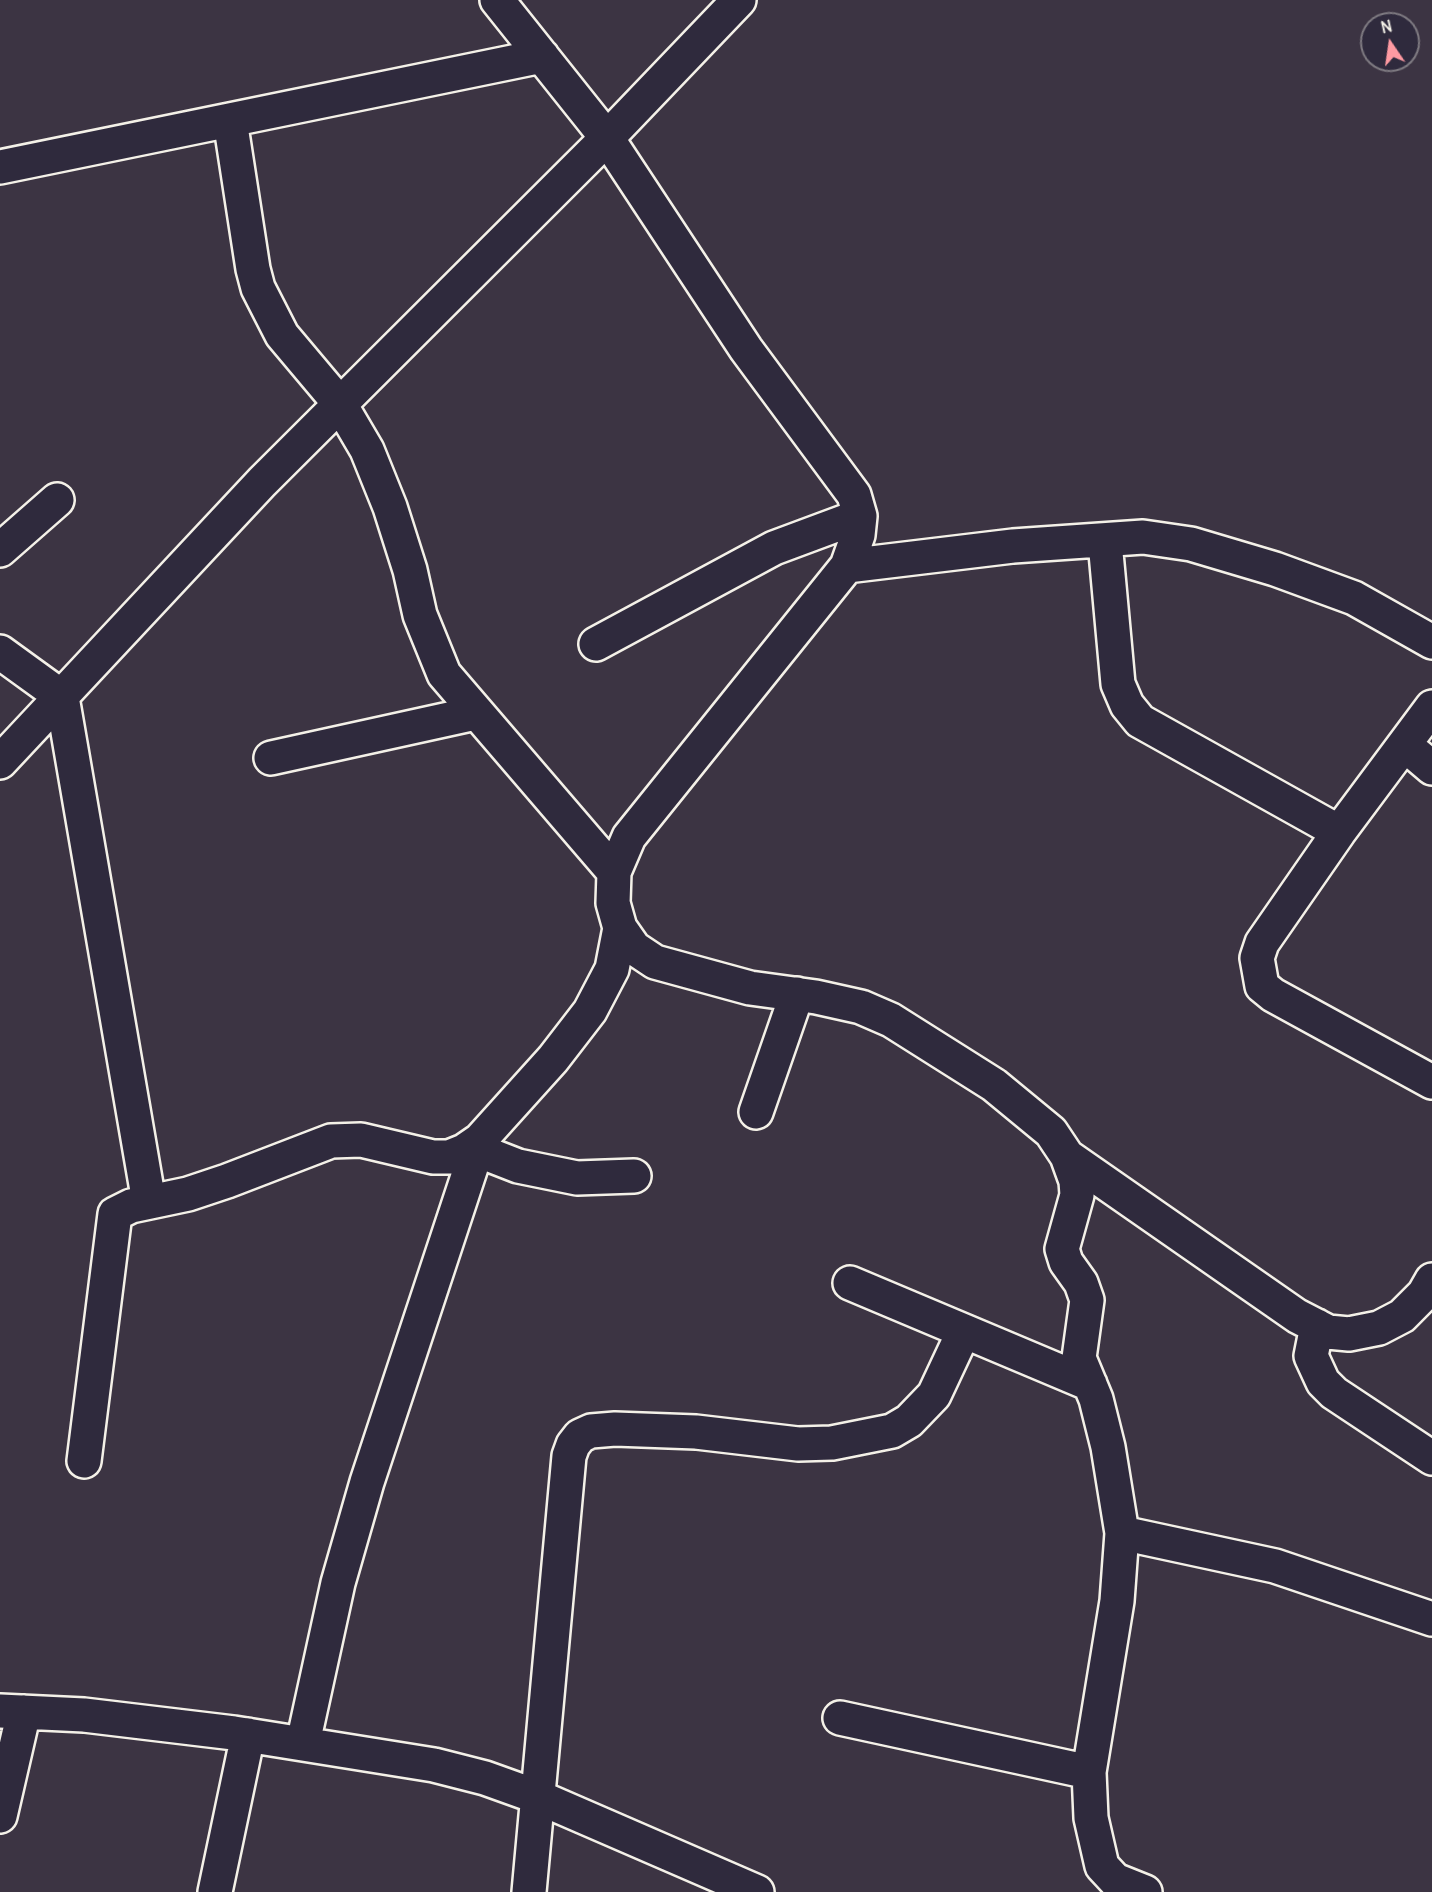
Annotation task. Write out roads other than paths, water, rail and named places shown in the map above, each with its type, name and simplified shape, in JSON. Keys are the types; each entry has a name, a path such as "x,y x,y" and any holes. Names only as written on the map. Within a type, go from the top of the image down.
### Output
{"street":[{"path":"497,0 607,138 746,349 854,495 860,516 858,535 847,566 629,837 614,872 613,903 621,928 634,948 655,962 750,988 797,994 861,1007 891,1020 994,1085 1051,1132 1066,1156 1076,1181 1077,1195 1062,1249 1066,1262 1081,1283 1087,1300 1079,1358 1090,1384 1108,1447 1122,1533 1117,1600 1089,1772 1091,1818 1102,1866 1115,1880 1136,1891"},
{"path":"0,762 262,482 607,138 739,0"},
{"path":"0,167 542,56"},
{"path":"230,120 253,269 258,288 282,335 340,404 367,450 390,507 431,647 444,674 614,872"},
{"path":"0,550 57,500"},
{"path":"596,644 774,548 860,516"},
{"path":"847,566 1014,546 1105,542 1143,537 1191,544 1275,568 1354,598 1432,642"},
{"path":"1105,542 1118,684 1127,705 1140,721 1339,832"},
{"path":"0,652 62,697 149,1202"},
{"path":"1432,707 1339,832 1262,943 1257,958 1262,986 1273,995 1432,1082"},
{"path":"271,758 476,713"},
{"path":"1405,745 1432,768"},
{"path":"303,1743 338,1583 367,1482 479,1145 553,1059 590,1011 612,969 621,928"},
{"path":"756,1112 797,994"},
{"path":"84,1461 112,1220 122,1208 188,1194 331,1141 361,1140 432,1157 449,1157 479,1145"},
{"path":"479,1145 518,1166 577,1178 634,1176"},
{"path":"1066,1156 1297,1316 1328,1332 1349,1334 1379,1328 1402,1316 1424,1294 1432,1280"},
{"path":"850,1283 1090,1384"},
{"path":"1317,1326 1311,1356 1323,1382 1334,1393 1432,1458"},
{"path":"529,1892 569,1456 580,1436 591,1431 609,1429 684,1431 798,1444 832,1443 876,1436 900,1426 923,1408 934,1395 964,1331"},
{"path":"1122,1533 1275,1566 1432,1619"},
{"path":"0,1816 12,1712 84,1715 303,1743 434,1766 485,1778 538,1797 757,1892"},
{"path":"840,1718 1089,1772"},
{"path":"215,1892 248,1735"}]}
